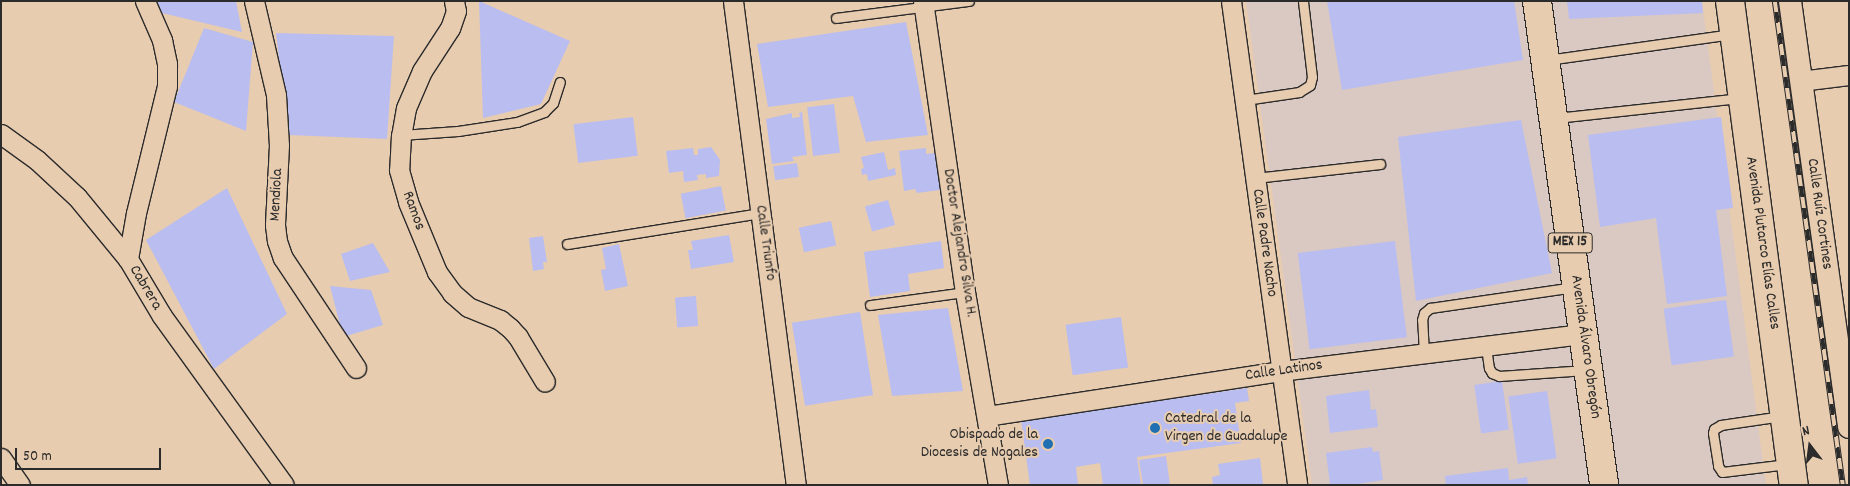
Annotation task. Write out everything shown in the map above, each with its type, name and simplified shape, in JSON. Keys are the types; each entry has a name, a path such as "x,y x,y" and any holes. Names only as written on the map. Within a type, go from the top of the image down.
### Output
{"highway":[{"name":"Avenida Álvaro Obregón","path":"1537,1 1604,485"},
{"name":"Avenida Plutarco Elías Calles","path":"1730,1 1793,474"}],"street":[{"name":"Cabrera","path":"145,1 162,40 167,64 167,86 136,213 128,259 162,316 284,485"},
{"name":"Mendiola","path":"254,1 276,95 279,145 274,225 277,241 283,258 356,368"},
{"name":"Ramos","path":"454,1 454,19 422,71 406,108 400,135 399,170 408,202 437,272 452,293 468,307 500,320 510,328 518,337 545,382"},
{"name":"Calle Triunfo","path":"733,1 796,485"},
{"name":"Calle Padre Nacho","path":"1231,1 1297,485"},
{"name":"Calle Ruíz Cortines","path":"1790,1 1849,427"},
{"name":"Doctor Alejandro Silva H.","path":"924,4 965,292 998,485"},
{"path":"1800,81 1849,75"},
{"path":"1,134 37,160 77,197 128,259"},
{"name":"Calle Latinos","path":"987,416 1281,371 1583,334"},
{"path":"1,458 20,485"}],"lane":[{"path":"836,18 924,4 969,1"},
{"path":"1245,100 1299,92 1310,85 1312,77 1302,1"},
{"path":"1544,60 1734,33"},
{"path":"400,135 458,132 517,122 544,112 553,103 560,82"},
{"path":"1553,118 1742,98"},
{"path":"1255,178 1380,164"},
{"path":"567,244 761,213"},
{"path":"1424,354 1422,320 1424,313 1430,308 1576,286"},
{"path":"870,305 965,292"},
{"path":"1486,347 1489,368 1492,373 1499,376 1588,370"},
{"path":"1785,415 1716,427 1713,433 1718,470 1725,472 1793,474"}],"shaded area":[{"path":"1246,1 1702,1 1766,485 1312,485"}],"building":[{"path":"157,1 236,1 242,32 162,13"},
{"path":"479,1 570,41 541,104 483,118"},
{"path":"1327,1 1514,1 1523,60 1342,90"},
{"path":"1567,1 1702,1 1703,13 1569,19"},
{"path":"906,22 928,135 866,142 853,96 768,107 757,44"},
{"path":"204,28 253,42 246,131 174,102"},
{"path":"276,33 394,36 387,139 288,135"},
{"path":"834,104 840,153 813,156 807,107"},
{"path":"802,112 807,155 792,157 794,161 772,164 766,119 792,113 792,118 800,117 799,113"},
{"path":"633,117 638,156 578,163 573,124"},
{"path":"1721,117 1733,208 1716,210 1727,296 1667,304 1656,218 1600,227 1588,135"},
{"path":"1521,120 1552,273 1416,301 1398,137"},
{"path":"711,147 720,160 719,176 706,178 706,174 697,175 698,180 684,182 683,171 669,173 666,151 693,148 694,155 698,155 698,149"},
{"path":"926,148 926,154 935,153 940,190 917,193 915,189 904,191 899,151"},
{"path":"884,152 888,170 895,168 896,175 868,181 867,174 862,175 861,169 864,168 861,157"},
{"path":"797,163 799,177 775,180 773,166"},
{"path":"721,186 726,211 686,218 681,194"},
{"path":"227,188 287,314 214,369 146,240"},
{"path":"888,200 895,225 872,232 865,207"},
{"path":"831,221 836,245 804,252 799,228"},
{"path":"729,235 734,262 691,269 688,250 693,250 691,241"},
{"path":"543,236 547,262 543,262 544,269 533,271 529,238"},
{"path":"941,241 944,268 908,274 910,291 870,297 864,252"},
{"path":"1395,241 1407,337 1310,349 1298,253"},
{"path":"373,243 390,272 350,281 341,254"},
{"path":"619,244 628,286 605,291 601,270 606,269 602,248"},
{"path":"330,286 371,290 383,325 343,337"},
{"path":"696,296 698,326 677,327 675,297"},
{"path":"1726,300 1734,356 1672,365 1664,309"},
{"path":"948,308 963,391 892,396 878,315"},
{"path":"860,312 873,395 805,406 792,323"},
{"path":"1121,317 1128,368 1073,375 1066,325"},
{"path":"1502,381 1509,430 1481,433 1474,385"},
{"name":"Catedral de la Virgen de Guadalupe","path":"1247,388 1249,401 1235,403 1241,443 1137,457 1141,485 1103,485 1100,463 1076,467 1078,485 1030,485 1021,421"},
{"path":"1369,390 1371,410 1376,409 1378,427 1330,433 1326,396"},
{"path":"1547,391 1556,458 1518,464 1508,396"},
{"path":"1372,447 1373,452 1379,451 1383,480 1351,485 1330,484 1326,453"},
{"path":"1166,456 1170,485 1143,485 1139,460"},
{"path":"1260,458 1263,484 1213,485 1212,477 1220,475 1218,464"},
{"path":"1508,468 1509,480 1527,477 1528,485 1446,485 1445,476"}],"railway":[{"path":"1775,1 1843,485"}],"place":[{"name":"Catedral de la Virgen de Guadalupe","path":"1155,428"},
{"name":"Obispado de la Diocesis de Nogales","path":"1048,444"}]}
